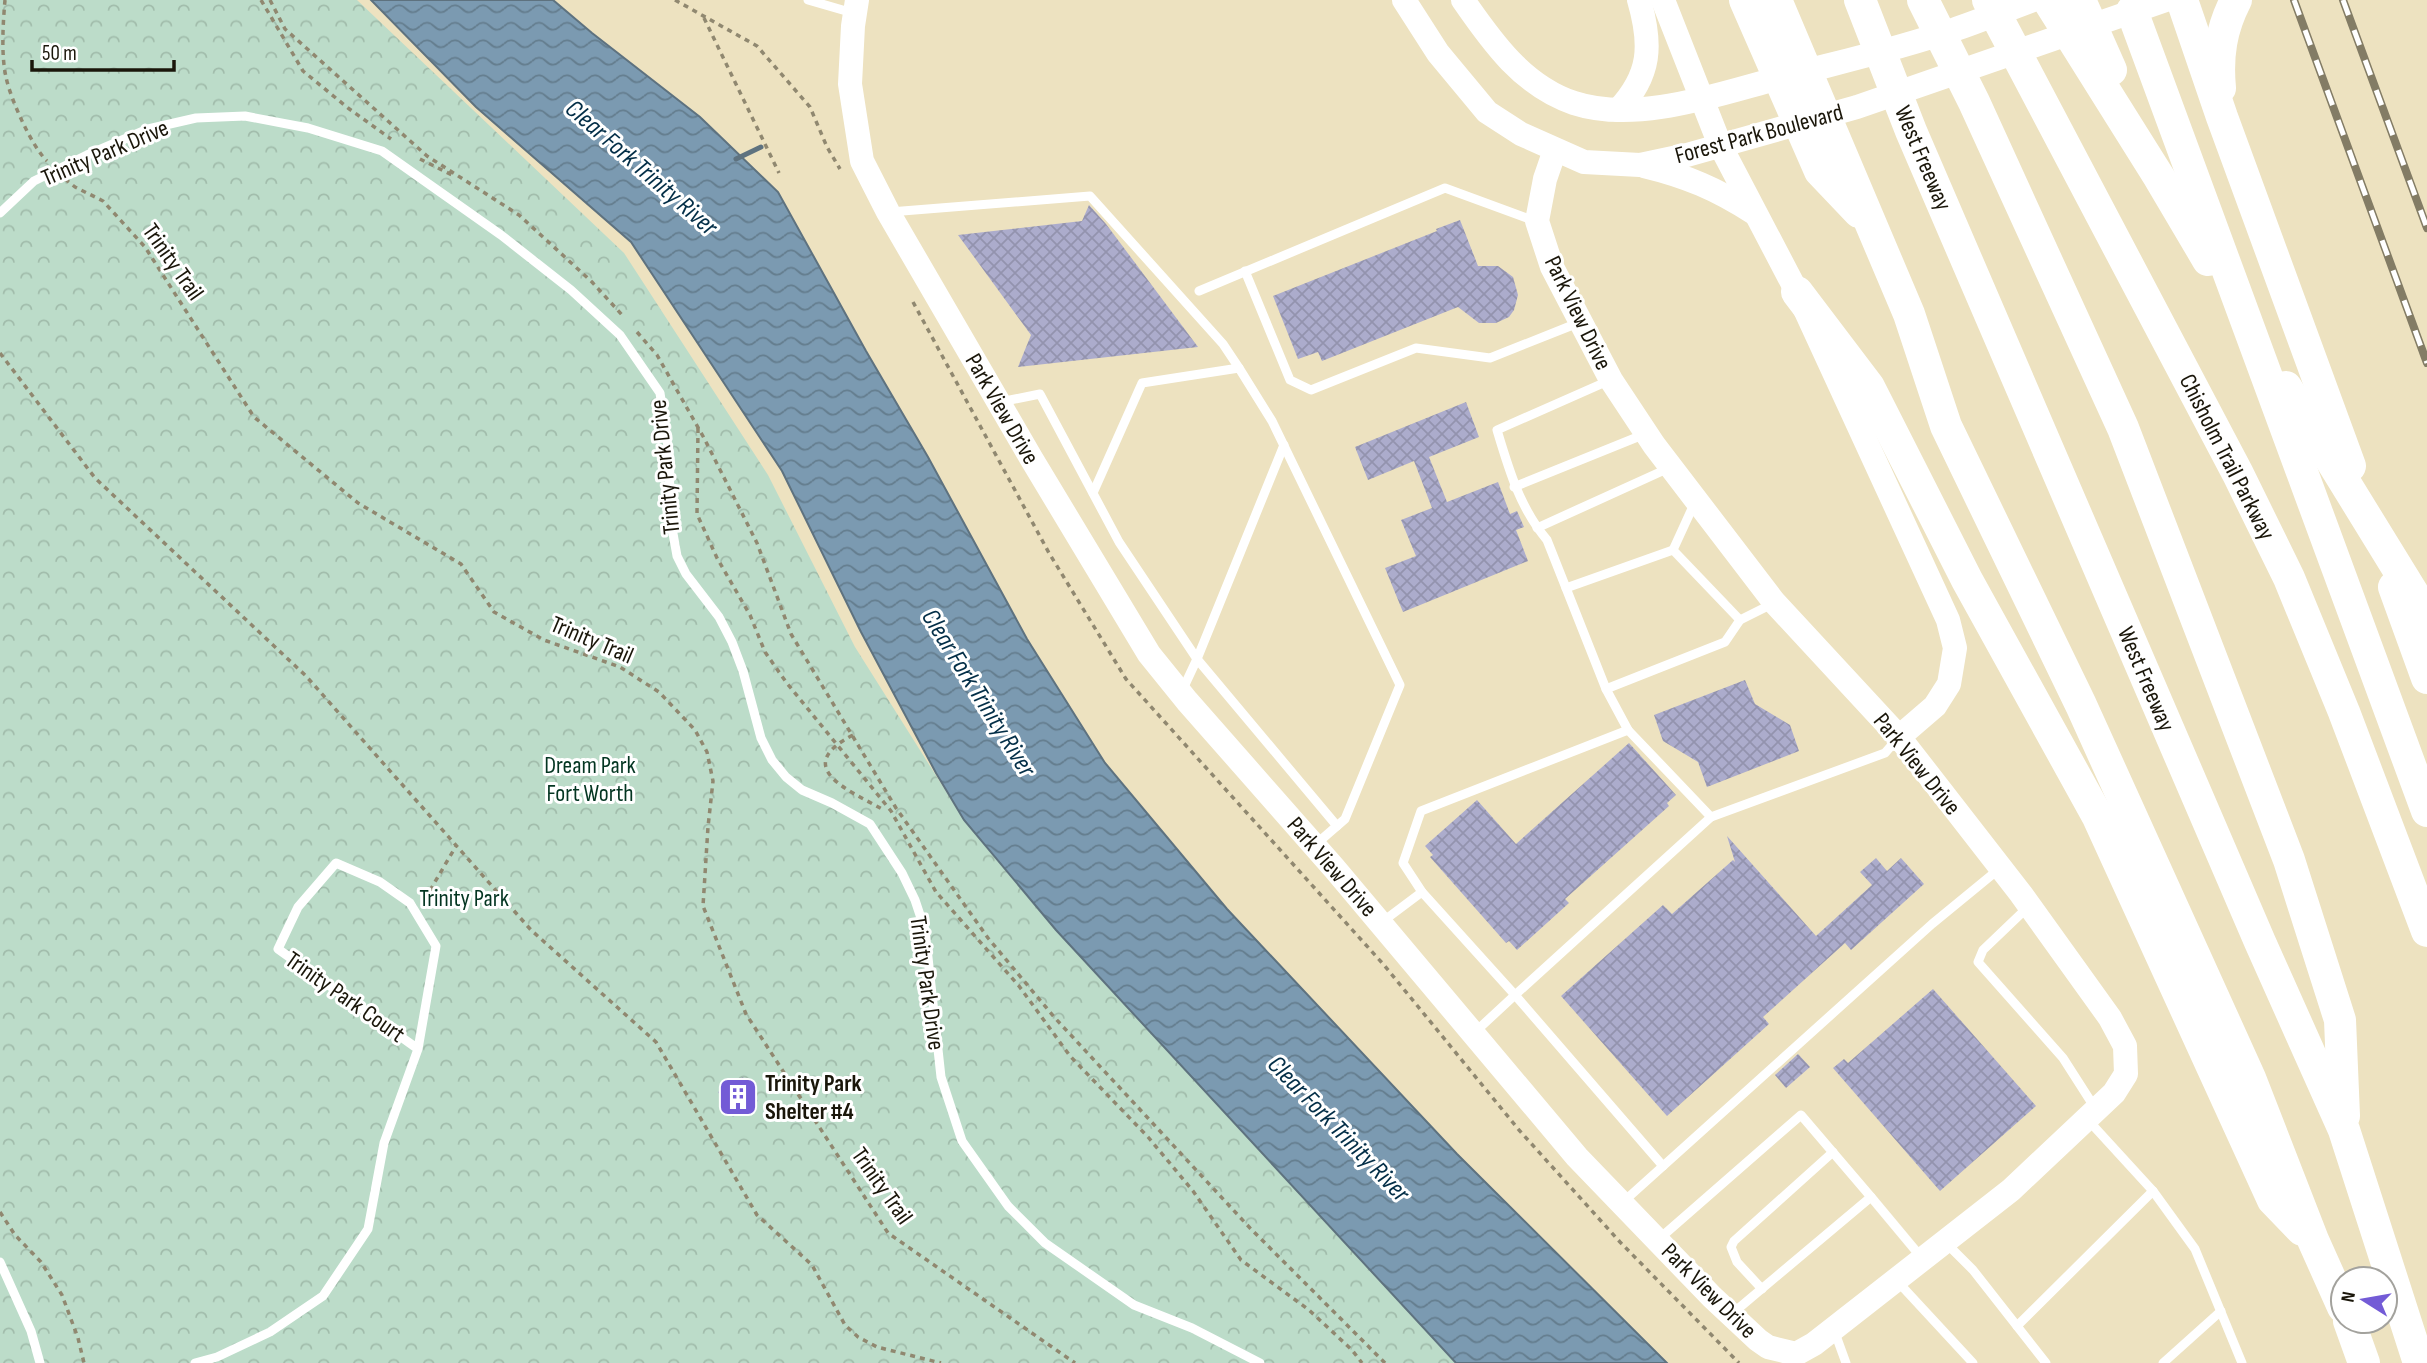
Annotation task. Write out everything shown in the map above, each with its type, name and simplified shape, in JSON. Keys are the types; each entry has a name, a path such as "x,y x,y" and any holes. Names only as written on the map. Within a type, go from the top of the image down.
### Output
{"highway":[{"path":"1745,0 1820,171 1872,225"},
{"path":"1776,0 1909,314 1946,426 2081,705 2239,1054 2329,1276"},
{"path":"1923,0 1974,102 2123,428 2289,860 2340,1020 2344,1130"},
{"path":"1986,9 2011,0"},
{"path":"2048,0 2427,616"},
{"path":"2080,0 2159,177"},
{"path":"2182,0 2222,117 2427,678"},
{"path":"2222,117 2219,51 2225,24 2236,0"},
{"path":"2131,6 2427,811"},
{"name":"West Freeway","path":"1863,8 1911,131 2249,917 2344,1130 2419,1363"},
{"name":"Chisholm Trail Parkway","path":"1986,9 2214,428 2289,578 2427,932"},
{"path":"2064,36 2094,38 2112,45 2132,54 2154,73"},
{"path":"1797,292 1870,387 1967,580 2098,817 2273,1200 2313,1240"},
{"path":"2354,1335 2364,1363"}],"street":[{"name":"Forest Park Boulevard","path":"1404,0 1438,53 1487,111 1521,134 1584,162 1640,165 1857,107 2064,36 2131,6 2166,0"},
{"name":"Forest Park Boulevard","path":"1463,0 1502,53 1538,85 1576,103 1619,110 1701,99 1953,30 1986,9 2033,0"},
{"path":"1619,110 1638,85 1646,62 1646,29 1639,0"},
{"path":"1663,0 1720,145 1797,292 1948,620 1955,648 1949,684 1935,706 1899,737"},
{"name":"Park View Drive","path":"856,7 850,84 862,161 888,212 999,403 1149,654 1577,1157 1731,1315 1768,1347 1796,1354 1834,1329 2011,1190 2092,1114 2114,1093 2126,1074 2124,1046 2110,1018 2001,868 1899,737 1774,602 1671,467 1611,380 1552,267 1537,221 1545,179 1555,150"},
{"path":"1640,165 1710,187 1755,213"}],"lane":[{"path":"808,0 856,7"},
{"name":"Trinity Park Drive","path":"0,213 34,181 148,129 196,118 245,116 308,128 382,151 501,235 571,290 620,335 660,393 670,460 669,511 677,556 686,574 719,617 732,642 743,671 761,738 772,760 786,777 802,790 870,824 902,873 915,900 925,930 941,1077 962,1141 1008,1206 1045,1243 1134,1305 1192,1328 1260,1363"},
{"path":"1199,291 1445,188 1537,221"},
{"path":"888,212 1090,196 1223,344 1272,421 1401,685 1345,820 1314,846"},
{"path":"1245,271 1290,380 1311,390 1416,348 1490,358 1580,322"},
{"path":"1093,493 1142,383 1239,368"},
{"path":"1611,380 1497,430 1514,487 1537,528 1547,540 1606,689 1628,730 1712,817"},
{"path":"999,403 1040,394 1119,542 1197,659 1337,826"},
{"path":"1514,487 1647,434"},
{"path":"1181,693 1283,445"},
{"path":"1537,528 1671,467"},
{"path":"1566,588 1673,550 1696,500"},
{"path":"1673,550 1740,620"},
{"path":"1606,689 1725,642 1740,620 1774,602"},
{"path":"1628,730 1421,811 1403,863 1422,892 1662,1166"},
{"path":"1473,1033 1712,817 1885,753 1899,737"},
{"name":"Trinity Park Court","path":"195,1363 217,1357 270,1332 323,1296 368,1229 384,1143 418,1049 436,946 410,903 380,882 336,863 299,906 278,949 418,1049"},
{"path":"1621,1203 1932,923 2001,868"},
{"path":"1380,923 1422,892"},
{"path":"2029,906 1983,950 1978,962 2063,1058 2092,1114 2153,1191 2194,1249 2242,1363"},
{"path":"1658,1241 1801,1115 1923,1259"},
{"path":"1762,1289 1737,1262 1731,1247 1734,1241 1833,1152"},
{"path":"2017,1326 2153,1191"},
{"path":"1731,1315 1871,1197"},
{"path":"1944,1242 1973,1270 2046,1363"},
{"path":"0,1262 31,1331 40,1363"},
{"path":"1896,1280 1973,1363"},
{"path":"2166,1362 2221,1311"},
{"path":"1834,1329 1846,1363"}],"path":[{"name":"Trinity Trail","path":"5,0 3,20 6,78 27,131 41,156 75,187 103,201 145,247 254,417 358,503 461,564 494,612 544,640 620,667 659,692 695,730 707,752 713,781 704,906 746,1014 888,1233 1074,1363"},
{"path":"261,0 303,71 348,108 400,145"},
{"path":"270,0 285,29 427,156 519,215 592,282 657,355 698,427 757,543 790,634 853,735 936,892 1018,986 1070,1056 1148,1137 1193,1191 1241,1260 1309,1310 1352,1350 1362,1363"},
{"path":"676,0 757,46 810,107 827,147 846,178"},
{"path":"702,15 779,173"},
{"path":"279,32 285,29"},
{"path":"410,152 470,183"},
{"path":"909,295 1049,554 1126,679 1384,965 1519,1130 1610,1232 1739,1363"},
{"path":"0,353 95,478 306,676 531,930 656,1042 757,1215 812,1265 845,1325 858,1337 877,1348 941,1363"},
{"path":"698,427 697,514 717,558 750,615 765,652 786,682 893,810 988,938 1055,1018 1250,1228 1385,1363"},
{"path":"853,735 831,748 826,761 829,775 839,784 882,809"},
{"path":"422,922 425,897 456,845"},
{"path":"0,1212 15,1234 41,1262 62,1295 84,1363"}],"green space":[{"name":"Trinity Park","path":"0,0 357,0 624,253 768,475 855,647 964,820 1056,930 1456,1363 0,1363"}],"water":[{"name":"Clear Fork Trinity River","path":"371,0 553,0 700,117 778,192 1027,639 1105,763 1227,909 1457,1154 1667,1363 1456,1363 1056,930 964,820 861,632 782,471 631,242 476,107"}],"building":[{"path":"1089,205 1198,347 1018,367 1031,335 958,235 1082,221"},
{"path":"1460,220 1478,266 1498,266 1513,277 1518,295 1509,317 1496,323 1479,323 1458,307 1322,361 1318,352 1298,359 1273,296"},
{"path":"1466,402 1479,437 1429,457 1447,502 1498,482 1510,514 1517,511 1524,527 1516,530 1528,561 1403,612 1385,568 1416,556 1401,520 1432,508 1414,461 1368,480 1355,447"},
{"path":"1745,680 1755,704 1790,725 1799,751 1707,787 1698,762 1663,741 1654,715"},
{"path":"1629,743 1676,795 1667,803 1669,806 1565,899 1569,903 1517,950 1509,941 1506,943 1430,857 1433,855 1425,846 1477,800 1516,844"},
{"path":"1727,836 1816,936 1872,885 1860,872 1876,858 1887,871 1901,858 1924,884 1851,950 1845,943 1763,1017 1769,1024 1667,1116 1561,996 1663,905 1672,914 1733,860 1735,862"},
{"path":"1933,989 2036,1106 1940,1191 1833,1068 1844,1059 1848,1063"},
{"path":"1798,1054 1810,1067 1786,1088 1775,1075"},
{"name":"Trinity Park Shelter #4","path":"743,1077 758,1101 733,1117 718,1092"}],"waterway":[{"path":"736,159 761,147"}],"railway":[{"path":"2294,0 2427,363"},
{"path":"2343,0 2427,228"}],"place":[{"name":"Trinity Park Shelter #4","path":"738,1097"}],"park label":[{"name":"Dream Park Fort Worth","path":"590,779"}]}
